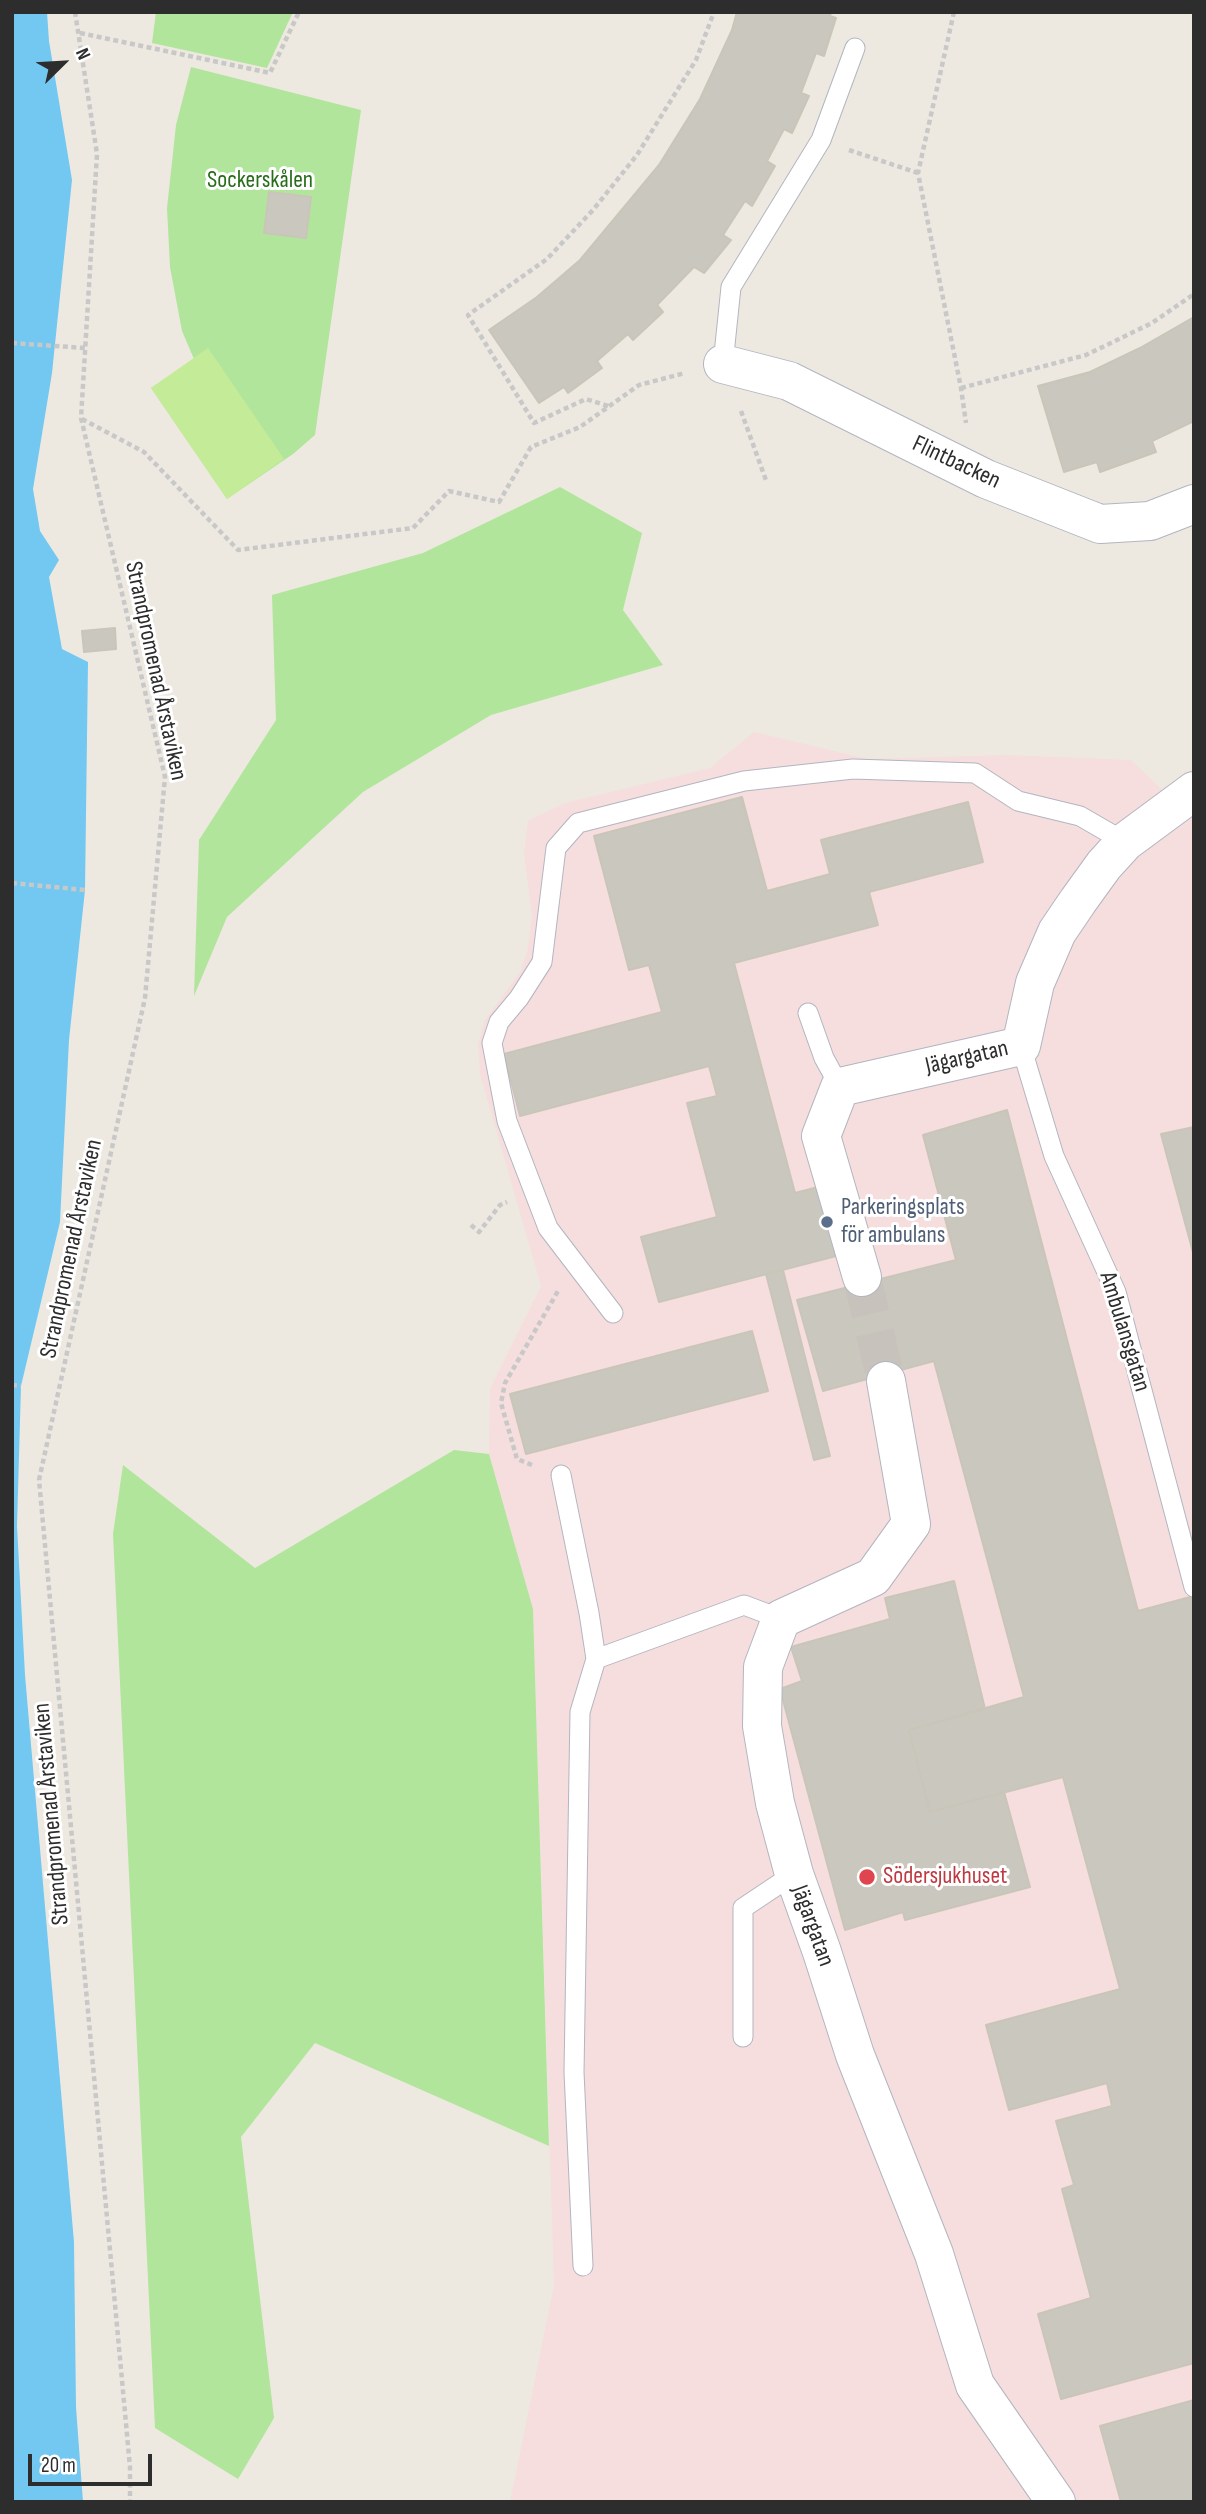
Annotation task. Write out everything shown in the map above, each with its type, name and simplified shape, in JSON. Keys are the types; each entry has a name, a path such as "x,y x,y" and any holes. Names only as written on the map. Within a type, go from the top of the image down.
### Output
{"street":[{"name":"Flintbacken","path":"723,364 789,381 972,472 1100,524 1150,522 1194,505"},
{"name":"Jägargatan","path":"839,1087 1021,1045 1035,983 1057,932 1104,865 1125,842 1194,791"},
{"path":"839,1087 821,1136 862,1278"},
{"path":"781,1619 873,1577 911,1524 886,1381"},
{"name":"Jägargatan","path":"781,1619 763,1667 762,1726 775,1802 794,1874 855,2054 934,2254 975,2385 1056,2502"}],"lane":[{"path":"723,364 731,287 821,140 855,48"},
{"path":"613,1313 548,1228 507,1121 492,1043 499,1023 542,962 556,848 578,823 744,781 853,769 975,773 1018,801 1080,816 1125,842"},
{"path":"808,1013 824,1058 839,1087"},
{"name":"Ambulansgatan","path":"1021,1045 1054,1156 1116,1292 1194,1587"},
{"path":"561,1475 596,1659 580,1712 574,2072 583,2266"},
{"path":"596,1659 744,1605 781,1619"},
{"path":"743,2037 743,1908 794,1874"}],"path":[{"name":"Strandpromenad Årstaviken","path":"75,12 97,154 81,418 165,777 145,998 39,1480 131,2467 130,2502"},
{"path":"80,33 270,74 299,12"},
{"path":"608,407 586,399 534,423 468,315 547,259 593,210 637,155 696,61 713,12"},
{"path":"954,12 918,173 961,388 972,472"},
{"path":"821,140 918,173"},
{"path":"961,388 1086,355 1152,323 1194,294"},
{"path":"12,343 85,348"},
{"path":"81,418 144,452 238,550 413,528 450,491 499,502 531,447 580,427 639,384 723,364 767,484"},
{"path":"12,883 85,890"},
{"path":"471,1225 479,1232 500,1205 533,1190"},
{"path":"561,1475 516,1459 501,1403 505,1383 575,1263"},
{"path":"12,1385 21,1386"}],"shaded area":[{"name":"Södersjukhuset","path":"754,732 868,759 1006,755 1131,760 1185,812 1194,805 1194,2502 510,2502 554,2285 533,1609 489,1454 490,1389 541,1286 480,1074 478,1044 485,1020 520,972 528,949 532,916 524,854 528,821 565,803 710,768"}],"green space":[{"path":"156,12 293,12 267,68 152,43"},
{"name":"Sockerskålen","path":"191,67 361,110 315,435 293,454 227,499 151,388 194,359 182,331 170,267 167,208 176,125"},
{"path":"208,348 284,459 227,499 151,388"},
{"path":"560,487 642,533 623,610 663,665 491,715 363,792 227,917 194,996 199,840 276,720 272,595 423,553"},
{"path":"454,1450 489,1454 533,1609 549,2146 315,2043 241,2137 274,2418 238,2479 155,2428 113,1534 123,1465 255,1568"}],"water":[{"path":"12,12 47,12 49,41 72,180 52,373 33,489 40,531 59,560 49,577 62,649 88,662 85,890 69,1040 60,1222 21,1386 17,1526 25,1675 74,2242 76,2407 83,2502 12,2502"}],"building":[{"path":"737,12 831,12 830,16 836,18 824,56 816,53 801,93 809,96 792,133 784,129 767,161 775,166 752,206 745,201 723,235 731,240 704,273 694,267 657,305 663,312 633,340 628,334 597,361 602,368 568,393 564,387 539,403 489,330 537,297 580,260 659,165 700,99 732,30"},
{"path":"269,192 311,197 306,238 264,233"},
{"path":"1194,317 1194,421 1152,441 1156,452 1100,472 1097,462 1064,472 1038,386 1090,372 1140,348"},
{"path":"115,628 116,649 84,652 82,631"},
{"path":"742,797 767,891 830,874 821,840 968,802 983,862 869,892 878,925 734,963 795,1193 822,1186 840,1255 659,1302 641,1237 717,1217 687,1103 717,1096 709,1066 520,1116 504,1054 662,1012 649,965 629,970 594,836"},
{"path":"1007,1110 1138,1611 1194,1596 1194,2363 1061,2399 1038,2314 1091,2298 1062,2189 1074,2185 1056,2121 1112,2106 1107,2083 1009,2110 986,2025 1120,1989 1063,1777 930,1812 909,1730 1024,1697 934,1361 823,1391 797,1300 956,1260 923,1135"},
{"path":"1194,1127 1194,1256 1161,1134"},
{"path":"783,1270 830,1456 814,1460 766,1274"},
{"path":"752,1331 768,1391 526,1454 510,1394"},
{"path":"954,1581 985,1709 909,1730 930,1812 1004,1792 1030,1887 905,1920 903,1912 845,1930 780,1689 802,1681 791,1647 890,1619 885,1598"},
{"path":"1194,2400 1194,2502 1121,2502 1100,2426"}],"tunnel":[{"path":"862,1277 886,1381"}],"place":[{"name":"Parkeringsplats för ambulans","path":"827,1222"},
{"name":"Södersjukhuset","path":"867,1877"}]}
